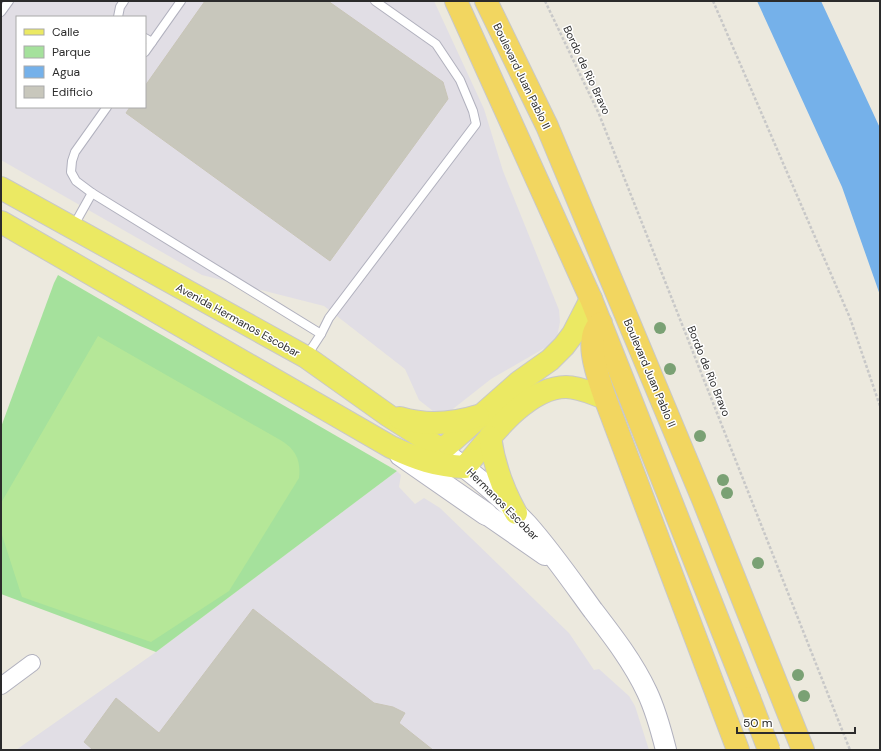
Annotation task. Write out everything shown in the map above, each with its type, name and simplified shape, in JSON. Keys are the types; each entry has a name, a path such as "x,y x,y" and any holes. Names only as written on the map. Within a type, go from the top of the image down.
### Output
{"highway":[{"path":"456,1 601,323 768,750"},
{"name":"Boulevard Juan Pablo II","path":"486,1 547,126 704,502 803,750"},
{"path":"601,323 596,327 592,335 592,342 593,356 605,398 738,750"},
{"path":"704,502 707,559 781,750"},
{"path":"728,724 746,728 754,727 762,721 765,710"}],"main road":[{"name":"Avenida Hermanos Escobar","path":"1,188 306,357 452,461"},
{"path":"1,222 391,447 417,459 437,465 452,461 482,415 519,382 550,360 564,346 573,334 591,299"},
{"name":"Hermanos Escobar","path":"452,461 490,437 514,411 528,401 549,390 566,387 578,388 605,398"},
{"path":"389,416 420,422 439,423 464,420 482,415"},
{"path":"490,437 501,484 516,513"},
{"path":"391,447 486,514"},
{"path":"452,461 460,484 486,514"}],"street":[{"name":"Hermanos Escobar","path":"452,461 491,489 538,537 615,640 640,677 648,693 658,720 666,750"},
{"name":"Hermanos Escobar","path":"486,514 524,542 558,564"},
{"path":"2,684 32,663"}],"lane":[{"path":"1,12 9,1"},
{"path":"118,16 120,7 124,1"},
{"path":"148,40 181,1"},
{"path":"306,357 321,334 329,318 476,124 473,111 460,80 436,44 375,1"},
{"path":"106,108 75,152 72,162 72,172 76,181 92,193 321,334"},
{"path":"73,227 92,193"}],"path":[{"name":"Bordo de Rio Bravo","path":"545,1 599,114 850,750"},
{"path":"713,1 850,318 880,406"}],"shaded area":[{"path":"1,1 434,1 484,109 503,171 559,310 560,322 557,337 548,346 491,379 449,412 433,411 419,400 405,369 324,306 202,275 1,160"},
{"path":"397,471 401,475 399,487 415,504 424,498 440,508 569,633 594,670 599,669 629,696 635,706 649,750 16,750 156,652"}],"green space":[{"path":"58,275 397,471 156,652 1,594 1,427"},
{"path":"98,336 287,444 294,452 299,466 299,478 229,591 151,642 22,597 1,532 1,503"}],"water":[{"path":"757,1 821,1 880,128 880,295 842,187"}],"building":[{"path":"205,1 328,1 443,82 448,99 330,261 126,113 129,108 146,108 146,85"},
{"path":"253,609 374,703 393,707 405,713 399,723 433,750 91,750 92,749 84,742 116,698 159,733"}]}
